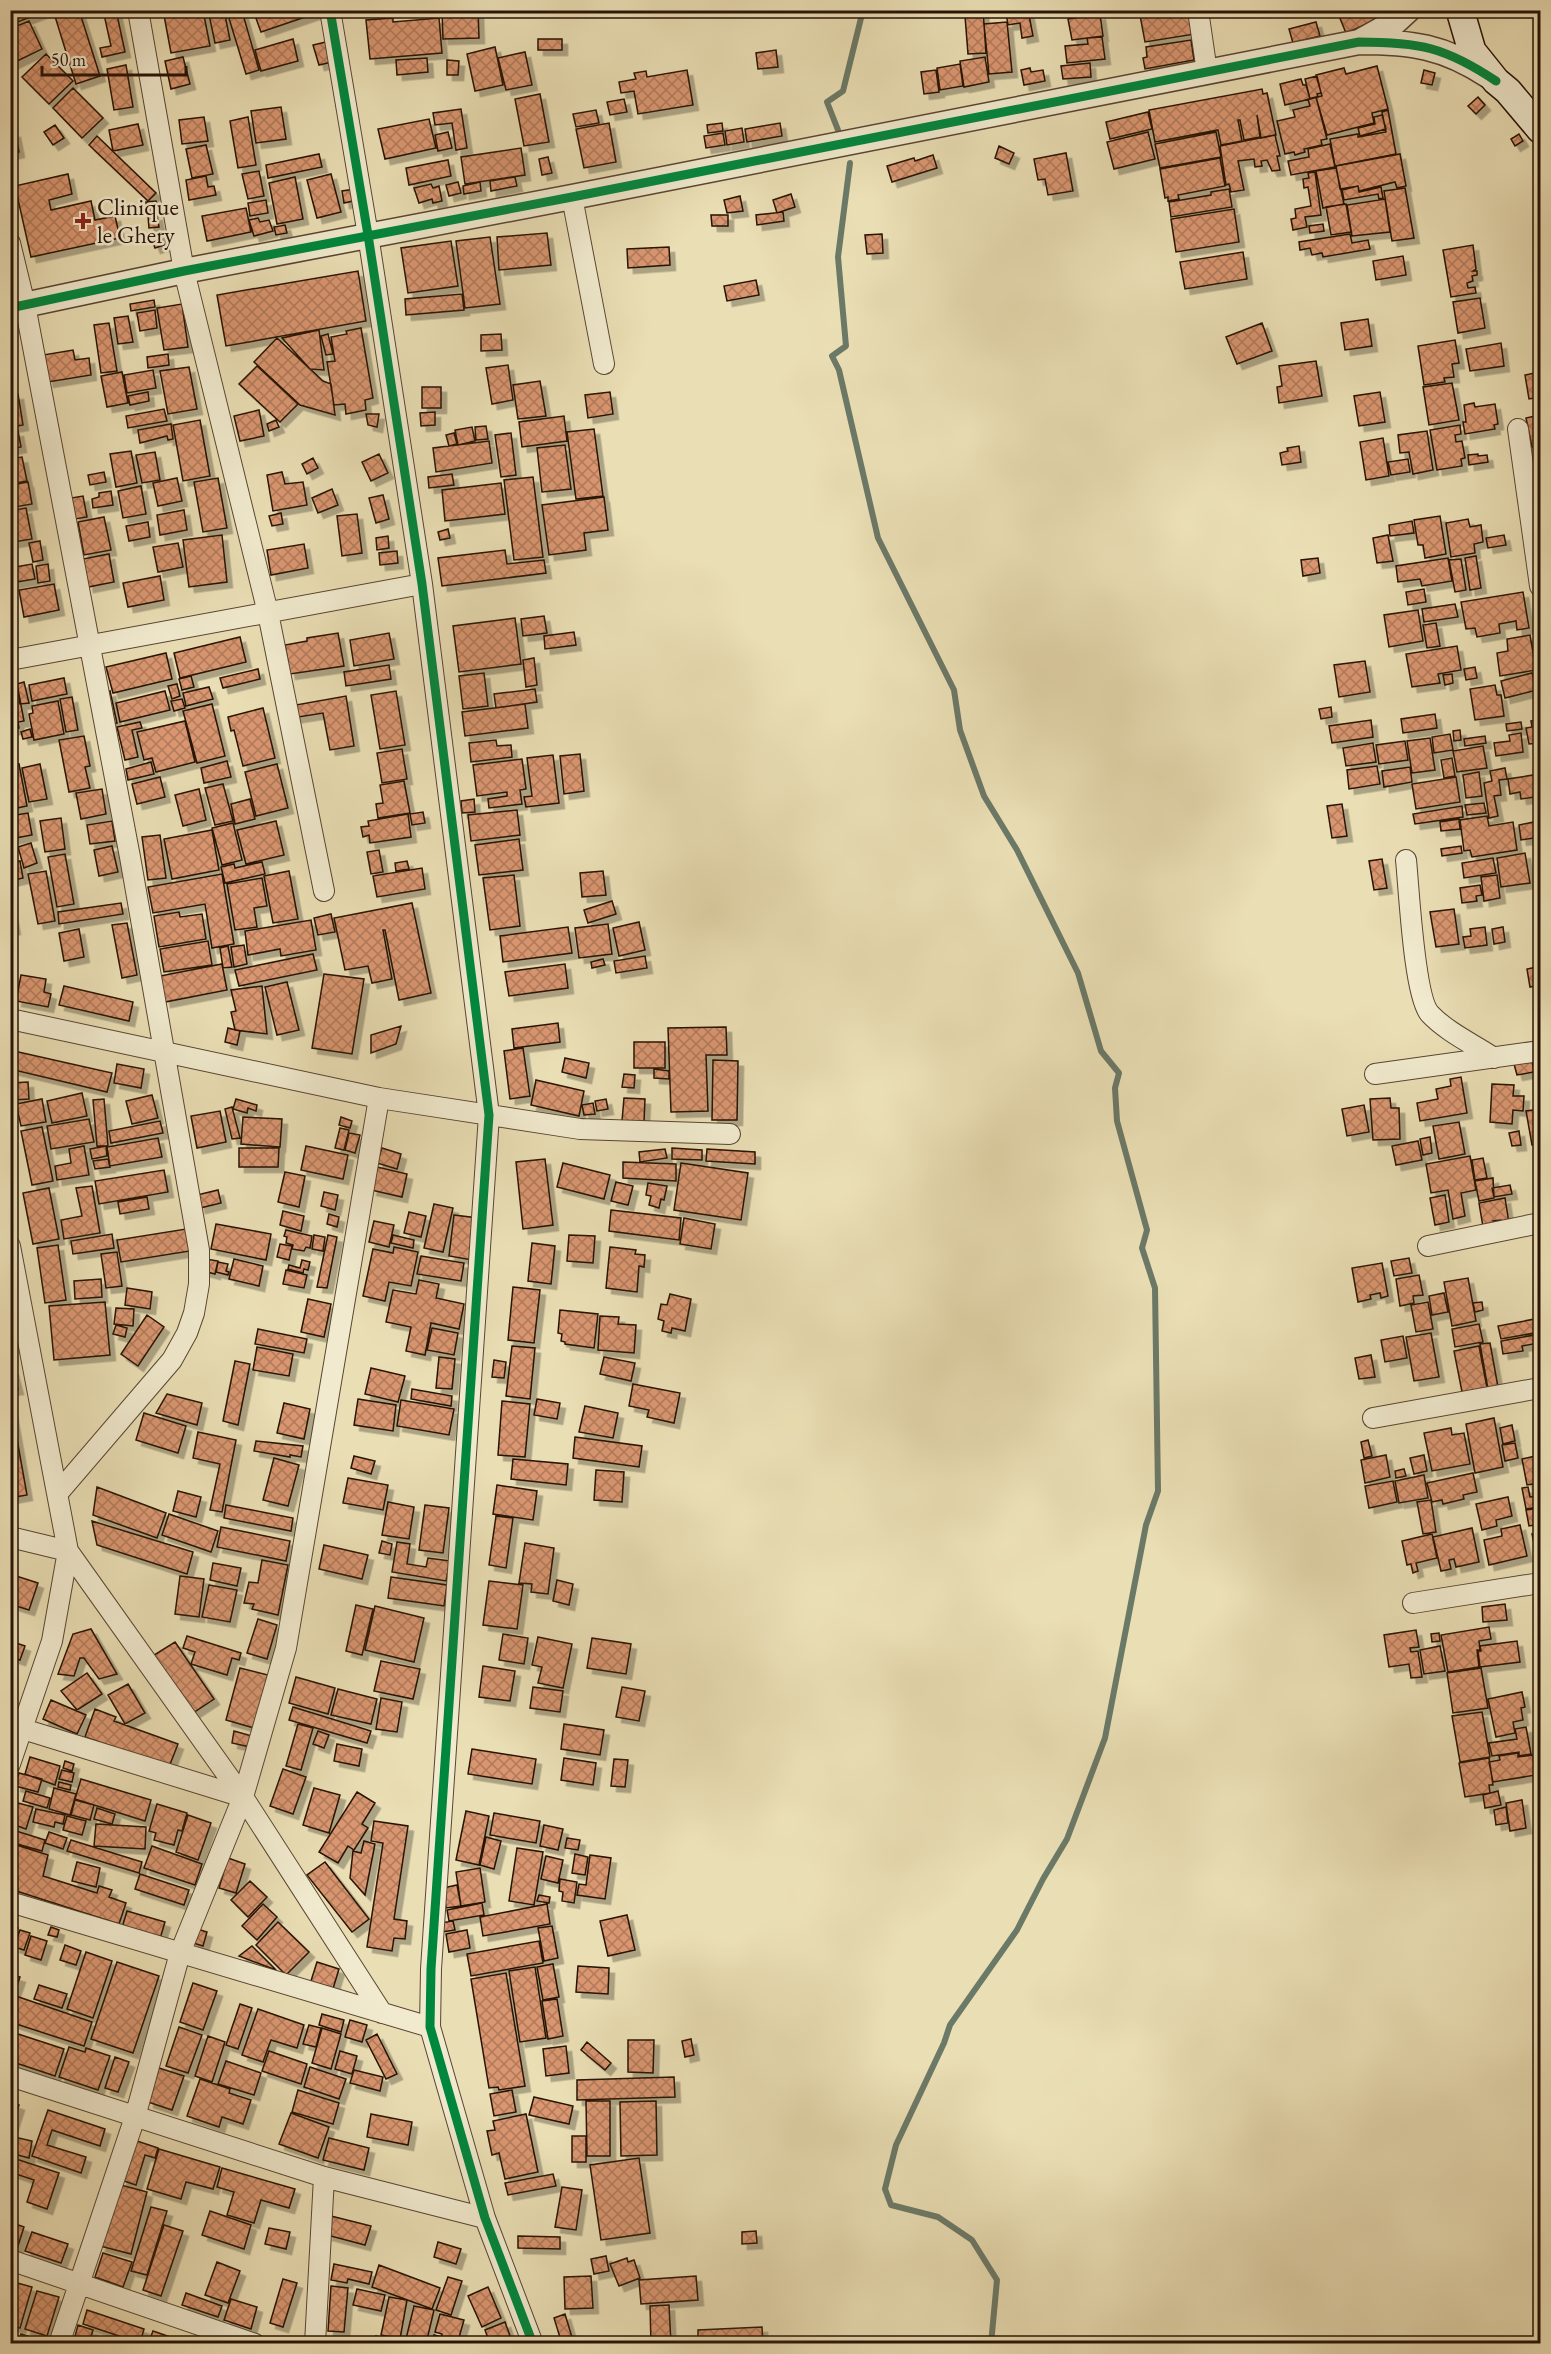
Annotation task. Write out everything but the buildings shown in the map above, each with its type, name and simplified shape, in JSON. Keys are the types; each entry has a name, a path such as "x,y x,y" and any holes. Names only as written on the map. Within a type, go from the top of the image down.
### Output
{"main road":[{"path":"1460,10 1472,51 1540,129"},
{"path":"1502,86 1540,106"}],"street":[{"path":"138,10 184,271 267,613 324,891"},
{"path":"330,10 368,235 422,584 489,1115 432,1957 430,2027 485,2218 533,2343"},
{"path":"1198,10 1207,72"},
{"path":"1359,42 1395,22 1408,10"},
{"path":"18,306 184,271 1359,42 1421,45 1468,63 1502,86"},
{"path":"572,197 604,364"},
{"path":"10,243 18,306 90,645 199,1250 199,1284 194,1313 187,1333 172,1360 58,1493"},
{"path":"1518,429 1540,586"},
{"path":"10,660 422,584"},
{"path":"1406,860 1419,990 1428,1012 1443,1025 1494,1058"},
{"path":"10,1019 379,1098 579,1129 730,1134"},
{"path":"1375,1074 1540,1051"},
{"path":"59,2343 135,2117 180,1953 243,1797 286,1648 379,1098"},
{"path":"1428,1246 1540,1223"},
{"path":"10,1246 68,1551 52,1641 16,1726 10,1764"},
{"path":"1373,1418 1540,1388"},
{"path":"10,1537 68,1551 243,1797 382,2013"},
{"path":"1413,1604 1540,1583"},
{"path":"16,1726 243,1797"},
{"path":"10,1902 430,2027"},
{"path":"10,2076 324,2177 485,2218"},
{"path":"315,2343 324,2177"},
{"path":"10,2260 255,2343"}],"waterway":[{"path":"838,130 827,102 843,91 863,10"},
{"path":"850,163 838,257 846,346 832,356 839,370 878,538 954,690 960,730 984,796 1017,850 1078,973 1101,1051 1119,1073 1115,1088 1117,1121 1147,1230 1142,1248 1155,1288 1158,1491 1146,1525 1105,1738 1067,1839 1017,1930 950,2025 944,2043 896,2145 885,2189 891,2205 938,2217 972,2240 997,2280 991,2344"}],"cycle path":[{"path":"330,10 368,235 422,584 489,1115 431,1969 430,2027 485,2218 533,2344"},
{"path":"10,308 184,271 1359,42 1399,43 1431,49 1462,61 1496,81"}],"place":[{"name":"Clinique le Ghery","path":"83,221"}]}
